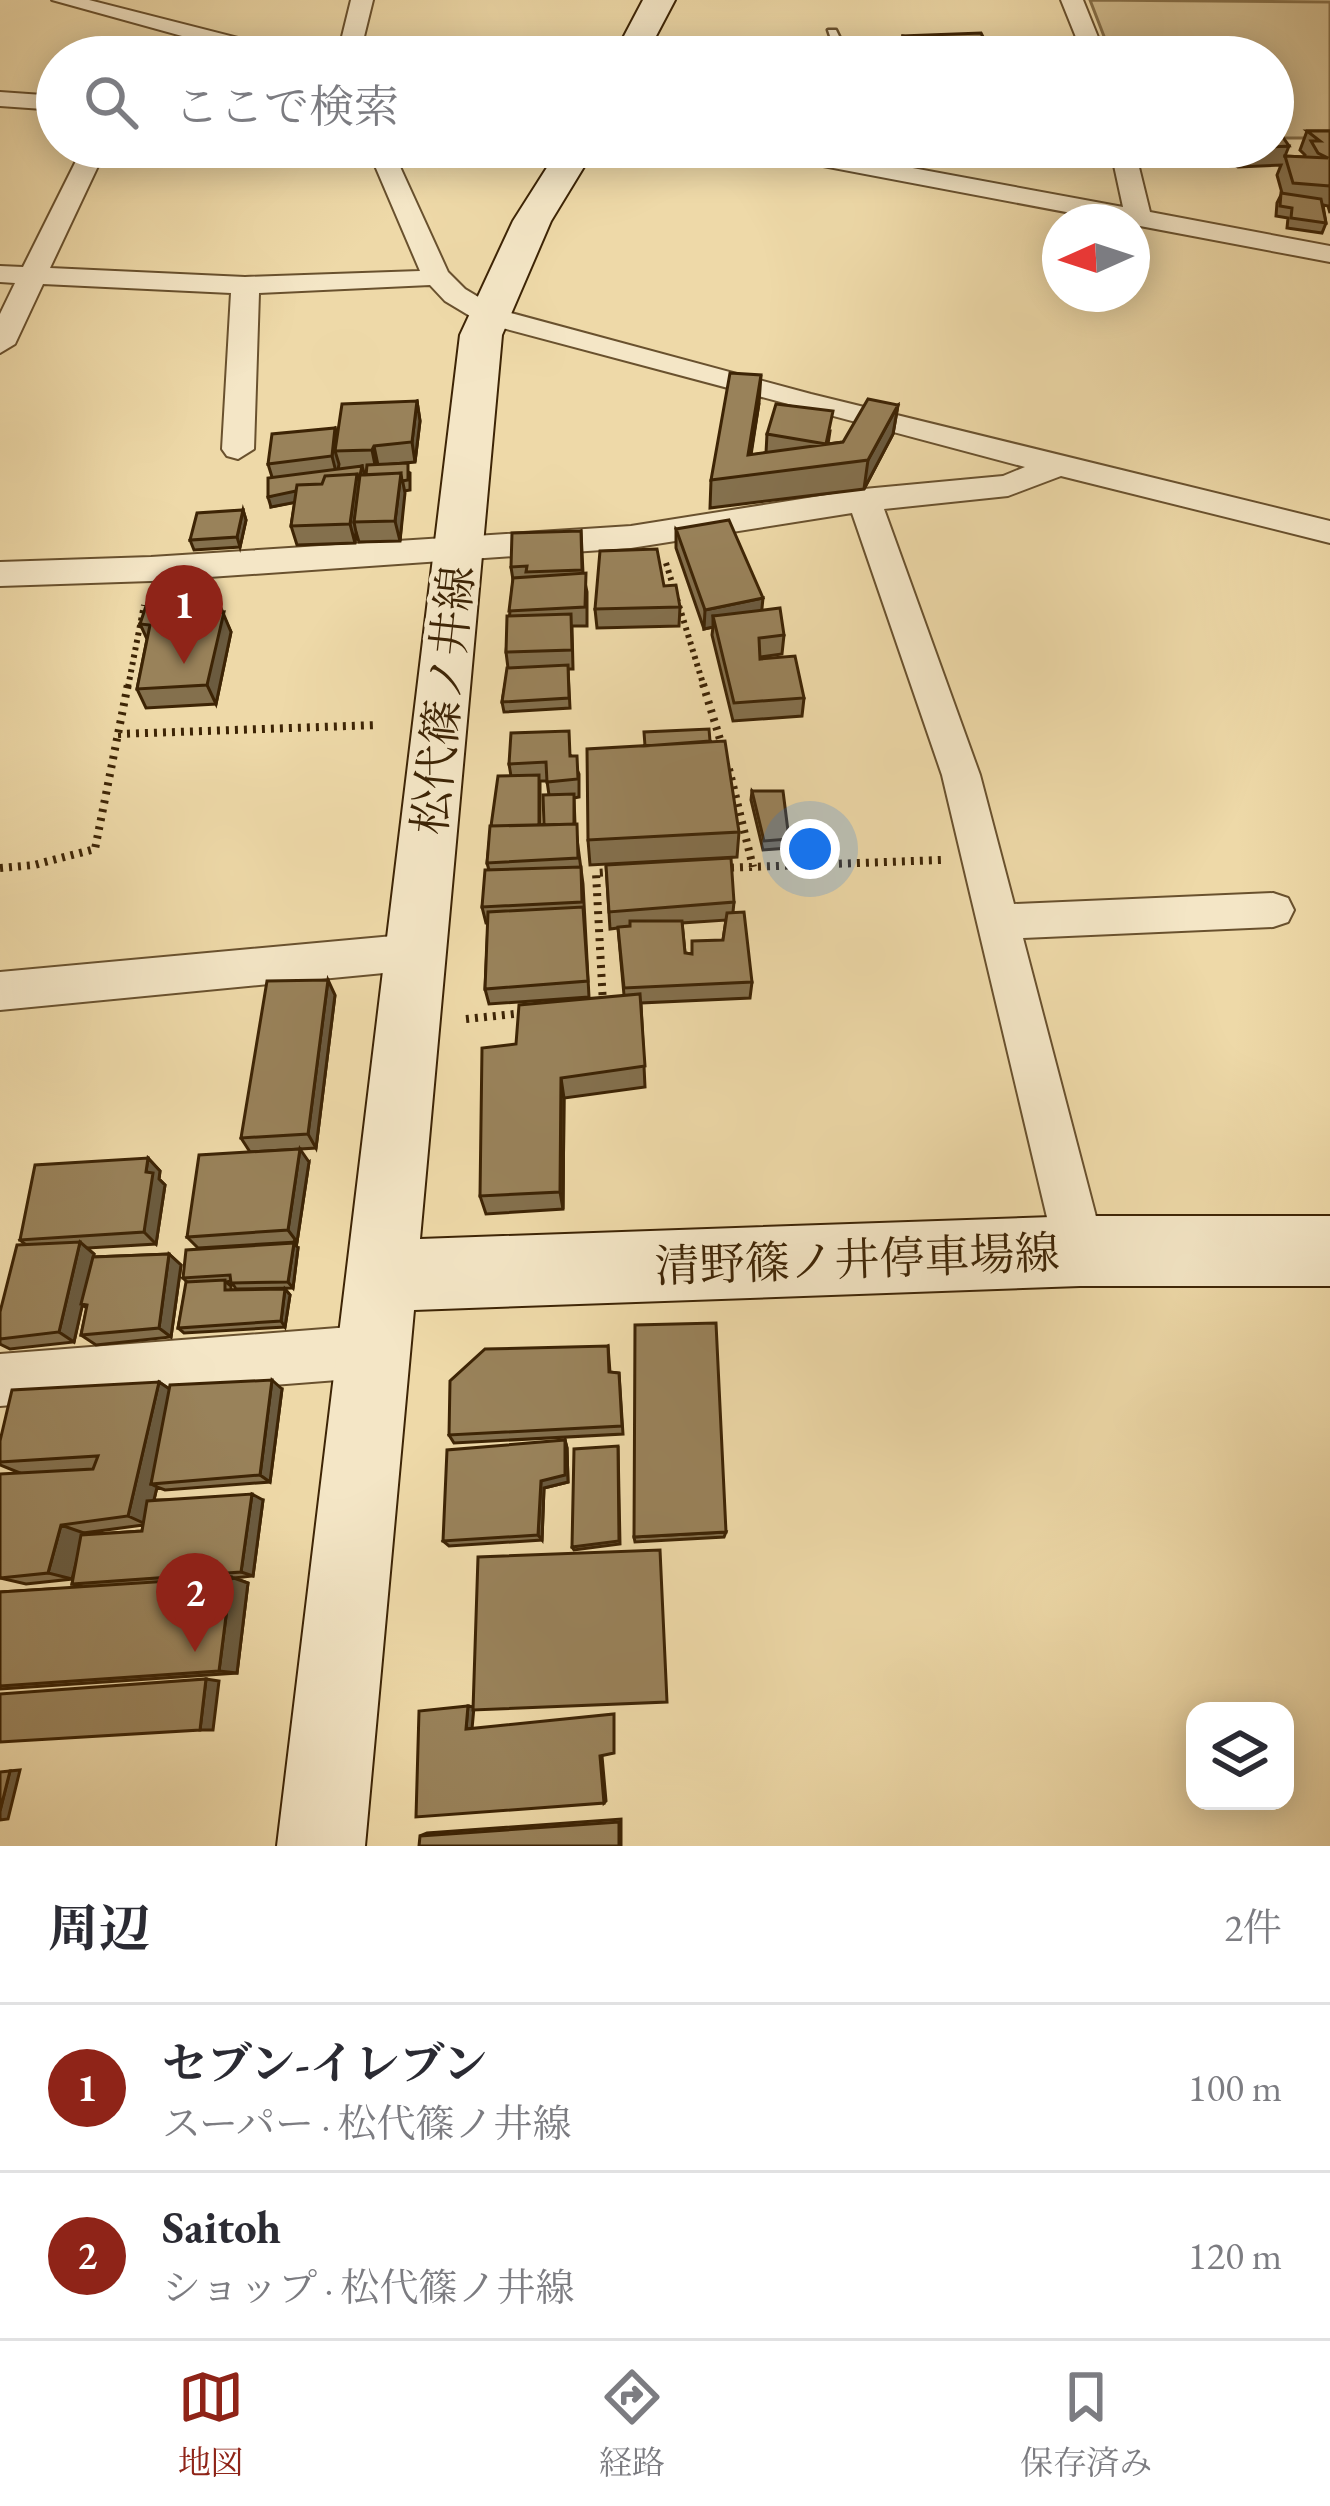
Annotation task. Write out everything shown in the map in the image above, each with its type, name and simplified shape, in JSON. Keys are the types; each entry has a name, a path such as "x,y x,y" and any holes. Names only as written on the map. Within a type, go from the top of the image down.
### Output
{"main road":[{"path":"640,36 659,0"},
{"name":"松代篠ノ井線","path":"321,1846 481,335 532,220 565,168"},
{"name":"清野篠ノ井停車場線","path":"380,1314 1080,1251 1330,1251"}],"street":[{"path":"63,0 175,36"},
{"path":"353,36 362,0"},
{"path":"1072,0 1087,36"},
{"path":"0,99 36,102"},
{"path":"0,344 85,168"},
{"path":"388,168 436,275 455,295 490,316 804,402 1330,532"},
{"path":"924,168 1085,204"},
{"path":"1127,168 1135,204"},
{"path":"1150,218 1330,254"},
{"path":"0,274 245,285 417,280 436,275"},
{"path":"238,449 245,285"},
{"path":"0,574 151,569 656,533 864,500 1008,486 1062,464"},
{"path":"864,500 961,775 1080,1251"},
{"path":"998,922 1273,910"},
{"path":"0,991 415,952"},
{"path":"0,1380 380,1314"}],"lane":[{"path":"832,32 834,36"}],"path":[{"path":"656,533 709,691 753,867"},
{"path":"0,868 34,865 94,849 151,569"},
{"path":"118,734 378,725"},
{"path":"708,868 982,858"},
{"path":"580,1008 603,1006 596,872 619,872"},
{"path":"466,1019 535,1012"}],"shaded area":[{"path":"1090,0 1330,2 1330,138 1294,138 1294,36 1104,36"}],"building":[{"path":"981,33 982,36 903,36"},
{"path":"1307,131 1330,131 1330,186 1293,183 1289,168 1294,168 1294,156 1328,158 1311,141 1320,141"},
{"path":"1281,193 1321,199 1326,223 1291,218 1292,208 1280,206"},
{"path":"730,373 761,375 748,455 843,442 868,399 898,405 868,460 711,480"},
{"path":"417,401 412,442 335,451 342,404"},
{"path":"776,404 833,411 826,444 767,434"},
{"path":"335,428 332,456 268,464 272,434"},
{"path":"408,463 408,480 402,481 401,473 366,475 367,465"},
{"path":"362,466 359,480 357,474 325,476 322,484 297,485 296,491 268,497 268,478"},
{"path":"401,473 395,521 354,522 360,475"},
{"path":"357,474 350,524 291,526 297,485 322,484 325,476"},
{"path":"243,510 237,537 190,540 197,513"},
{"path":"729,520 763,598 705,610 676,529"},
{"path":"581,531 582,570 526,572 527,566 511,567 512,533"},
{"path":"657,549 664,586 676,585 680,607 595,609 600,551"},
{"path":"586,573 585,607 509,611 513,578"},
{"path":"216,596 211,613 224,612 207,685 137,689 150,625 140,624 149,597"},
{"path":"780,608 784,635 759,638 760,659 795,656 804,698 734,703 713,616"},
{"path":"571,614 572,650 506,652 507,616"},
{"path":"568,665 569,698 502,702 507,668"},
{"path":"709,729 710,741 645,746 644,732"},
{"path":"569,731 570,756 577,756 578,779 547,782 546,762 509,764 511,733"},
{"path":"725,741 739,832 588,840 587,749"},
{"path":"539,775 539,825 491,826 498,776"},
{"path":"752,791 783,791 789,839 764,841"},
{"path":"574,794 574,824 544,825 543,795"},
{"path":"577,824 578,858 487,863 490,826"},
{"path":"731,858 734,902 609,912 606,865"},
{"path":"581,867 582,902 482,907 485,870"},
{"path":"583,907 588,981 485,989 488,912"},
{"path":"744,912 752,982 624,988 618,927 630,926 630,921 682,921 685,953 692,954 692,941 723,940 727,913"},
{"path":"328,980 308,1134 241,1138 267,981"},
{"path":"640,994 645,1066 561,1078 560,1192 480,1196 482,1048 516,1044 519,1005"},
{"path":"300,1149 288,1230 187,1237 199,1155"},
{"path":"148,1158 146,1172 153,1173 144,1232 20,1240 35,1165"},
{"path":"80,1242 59,1332 0,1339 0,1312 17,1245"},
{"path":"294,1243 288,1282 231,1283 230,1275 183,1278 186,1250"},
{"path":"169,1254 159,1328 81,1335 87,1305 81,1304 93,1257"},
{"path":"225,1280 225,1290 285,1289 281,1321 178,1328 186,1282"},
{"path":"716,1323 726,1532 634,1537 635,1325"},
{"path":"608,1346 609,1372 619,1373 622,1426 449,1435 450,1381 485,1349"},
{"path":"272,1380 260,1475 151,1484 170,1385"},
{"path":"159,1382 128,1516 61,1525 48,1573 0,1578 0,1474 93,1469 98,1456 0,1462 12,1390"},
{"path":"565,1440 565,1475 541,1481 538,1535 443,1541 447,1450"},
{"path":"618,1446 619,1541 572,1547 574,1449"},
{"path":"252,1494 241,1572 72,1584 81,1535 142,1531 147,1501"},
{"path":"660,1550 667,1702 473,1710 478,1557"},
{"path":"231,1577 219,1671 0,1686 0,1592"},
{"path":"206,1679 200,1730 0,1742 0,1694"},
{"path":"468,1706 466,1729 614,1714 614,1753 600,1756 604,1803 416,1817 419,1711"},
{"path":"10,1771 0,1811 0,1772"},
{"path":"619,1822 619,1846 419,1846 420,1836"}],"place":[{"name":"セブン-イレブン","path":"184,664"},
{"name":"Saitoh","path":"195,1652"}]}
